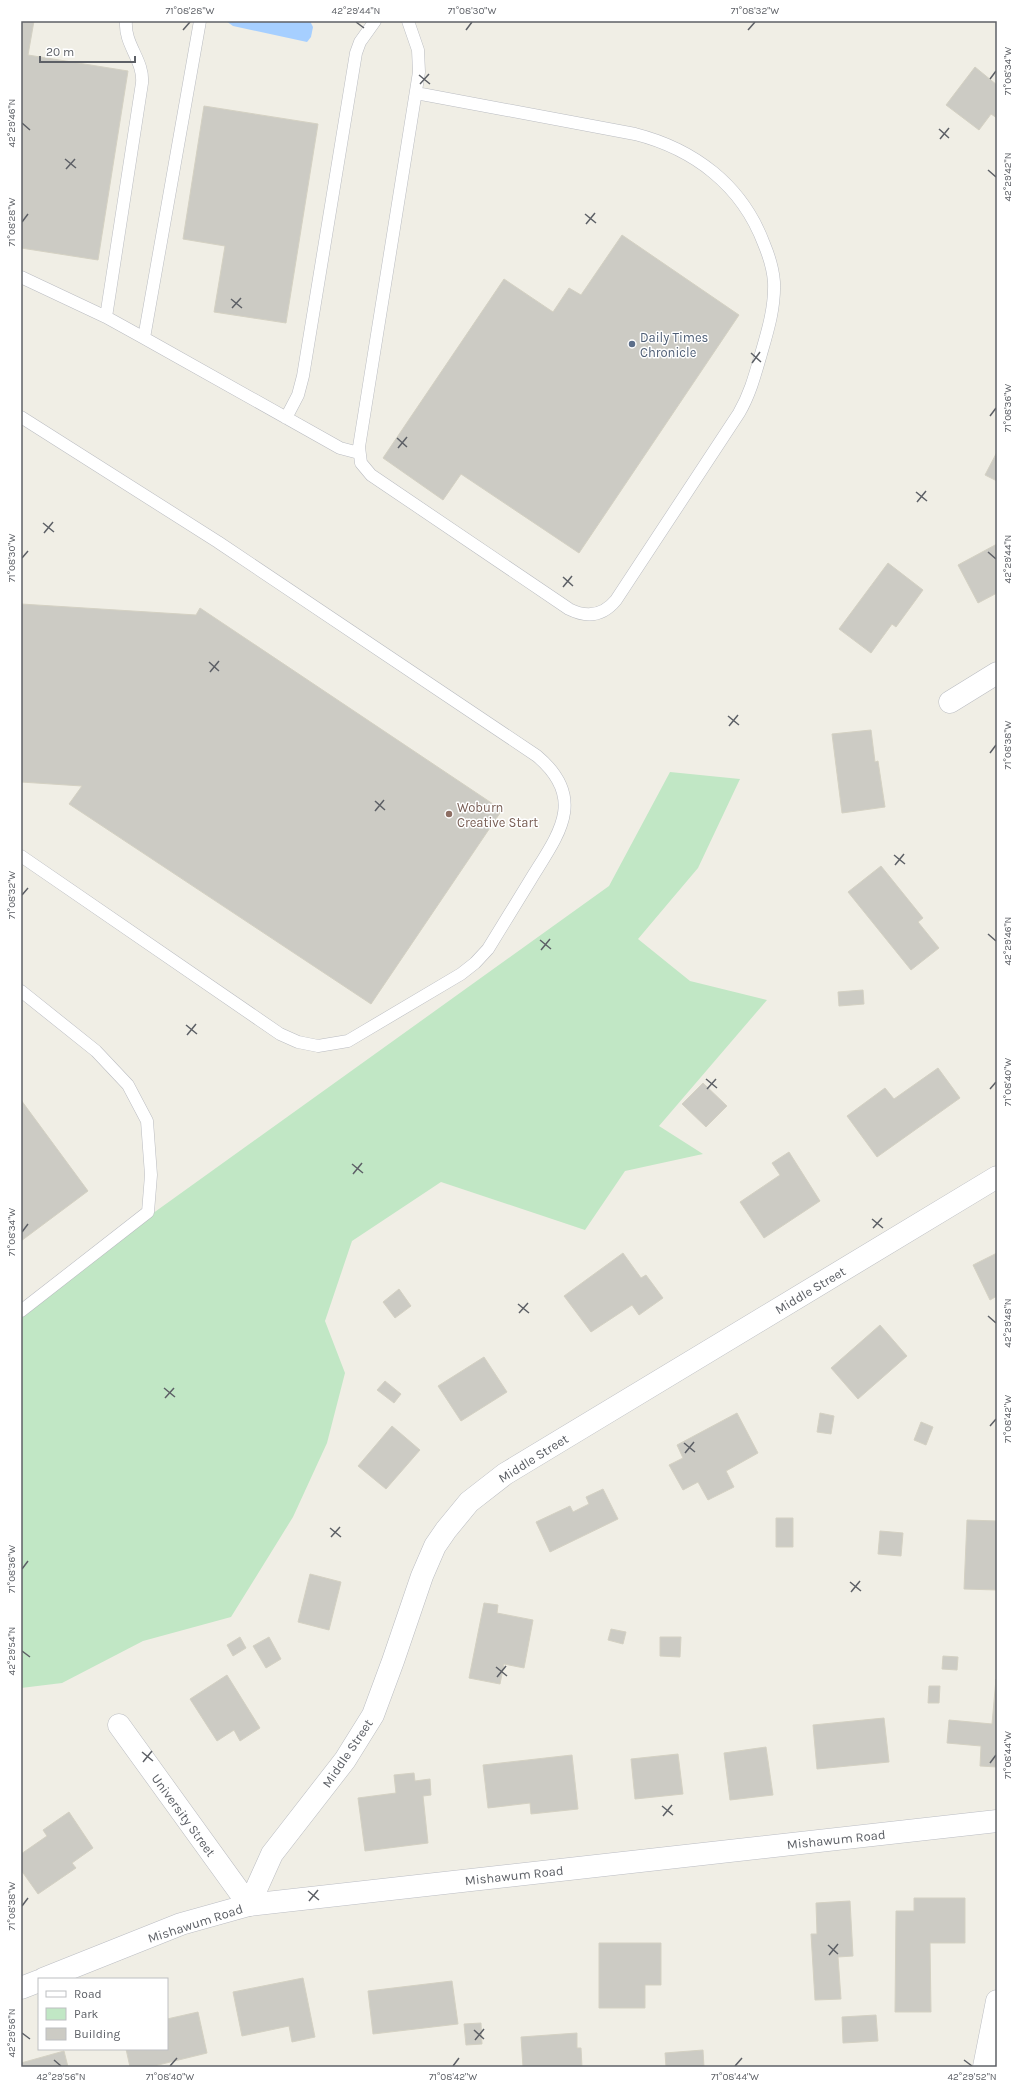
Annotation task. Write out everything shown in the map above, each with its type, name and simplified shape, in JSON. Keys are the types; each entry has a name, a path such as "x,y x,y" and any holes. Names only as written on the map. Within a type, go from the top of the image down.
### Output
{"street":[{"path":"950,702 997,673"},
{"name":"Middle Street","path":"249,1905 272,1854 345,1760 366,1728 382,1693 428,1561 446,1530 469,1502 505,1474 997,1177"},
{"name":"University Street","path":"119,1725 249,1905"},
{"name":"Mishawum Road","path":"46,1978 181,1924 249,1905 997,1822"},
{"path":"21,1988 38,1981"},
{"path":"984,2067 997,2001"}],"lane":[{"path":"106,317 142,83 139,62 126,36 126,21"},
{"path":"144,338 200,21"},
{"path":"286,418 298,395 303,376 356,53 360,42 375,21"},
{"path":"408,21 420,61 359,453 363,468 371,475 570,610 588,615 601,612 616,600 745,403 770,323 774,302 774,280 770,259 760,231 735,192 700,161 658,140 635,134 416,93"},
{"path":"21,278 106,317 340,448 359,453"},
{"path":"21,417 218,542 537,756 551,770 561,786 564,814 555,840 488,949 475,963 453,980 356,1036 328,1046 318,1046 298,1042 280,1034 21,856"},
{"path":"21,991 96,1051 128,1085 146,1121 151,1174 148,1212 21,1311"}],"green space":[{"path":"670,772 740,779 698,868 638,939 690,981 767,1000 659,1126 703,1154 625,1171 585,1230 441,1182 352,1241 325,1321 345,1373 327,1443 293,1517 231,1617 143,1641 62,1683 21,1688 21,1308 609,886"}],"water":[{"path":"226,21 310,21 313,27 311,37 307,42 233,26"}],"building":[{"path":"21,21 34,21 28,55 128,71 98,260 21,248"},
{"path":"975,67 997,85 997,118 991,114 979,130 946,105"},
{"path":"204,106 318,124 286,323 214,312 225,246 183,239"},
{"path":"622,235 739,315 579,553 461,474 443,500 383,458 504,279 553,312 569,288 581,295"},
{"path":"997,452 997,481 985,475"},
{"path":"997,544 997,593 978,603 958,565"},
{"path":"888,563 923,590 896,627 892,624 871,653 839,629"},
{"path":"21,604 196,615 200,608 502,810 371,1004 69,804 82,786 21,782"},
{"path":"871,730 875,762 878,761 885,807 842,813 832,734"},
{"path":"881,866 923,918 918,922 939,948 911,970 848,892"},
{"path":"863,990 864,1004 839,1006 838,992"},
{"path":"938,1068 960,1098 877,1157 847,1116 885,1088 894,1099"},
{"path":"703,1083 727,1106 706,1127 682,1104"},
{"path":"21,1100 88,1191 21,1241"},
{"path":"789,1152 820,1201 764,1238 740,1202 780,1175 772,1163"},
{"path":"623,1253 641,1278 646,1275 663,1298 639,1315 632,1305 591,1332 564,1296"},
{"path":"997,1253 997,1296 990,1300 973,1265"},
{"path":"399,1289 411,1306 395,1318 383,1302"},
{"path":"880,1325 907,1356 858,1399 831,1368"},
{"path":"484,1357 507,1392 461,1421 438,1386"},
{"path":"385,1381 401,1394 394,1403 377,1390"},
{"path":"737,1413 758,1453 726,1471 734,1487 708,1500 698,1482 683,1490 669,1465 683,1458 677,1445"},
{"path":"820,1413 834,1416 831,1434 817,1432"},
{"path":"921,1422 933,1427 926,1445 914,1440"},
{"path":"392,1426 420,1450 386,1489 358,1466"},
{"path":"603,1489 618,1519 550,1552 536,1522 570,1506 573,1512 589,1504 586,1497"},
{"path":"776,1518 793,1518 793,1547 776,1547"},
{"path":"967,1520 997,1521 997,1590 964,1589"},
{"path":"880,1531 903,1533 901,1556 878,1554"},
{"path":"310,1574 341,1582 329,1630 298,1622"},
{"path":"484,1603 498,1605 497,1613 533,1620 524,1668 504,1664 500,1684 469,1678"},
{"path":"611,1629 626,1632 623,1644 608,1640"},
{"path":"240,1637 246,1648 233,1656 227,1645"},
{"path":"269,1637 281,1659 266,1668 253,1646"},
{"path":"660,1637 681,1637 680,1657 660,1656"},
{"path":"943,1656 958,1657 957,1670 942,1669"},
{"path":"227,1675 260,1728 240,1741 234,1730 217,1741 190,1699"},
{"path":"996,1679 997,1767 980,1766 981,1746 947,1743 949,1720 992,1724"},
{"path":"929,1686 940,1686 939,1703 928,1703"},
{"path":"884,1718 889,1762 817,1769 813,1725"},
{"path":"766,1747 773,1795 730,1800 724,1753"},
{"path":"678,1754 683,1794 635,1799 631,1759"},
{"path":"572,1755 578,1809 531,1814 530,1803 488,1808 483,1765"},
{"path":"414,1773 415,1781 430,1779 431,1795 423,1796 428,1843 365,1851 358,1798 396,1793 394,1775"},
{"path":"69,1812 93,1848 72,1863 76,1868 38,1894 21,1870 21,1854 47,1836 43,1830"},
{"path":"914,1898 965,1898 965,1943 930,1943 931,2012 895,2012 896,1911 914,1911"},
{"path":"850,1901 853,1956 838,1957 841,1999 815,2000 811,1934 817,1934 816,1903"},
{"path":"599,1943 661,1943 661,1985 645,1985 645,2008 599,2008"},
{"path":"303,1978 315,2037 292,2042 289,2026 242,2036 233,1992"},
{"path":"452,1981 458,2024 373,2034 368,1991"},
{"path":"198,2012 207,2053 150,2067 130,2067 126,2050 168,2050 168,2019"},
{"path":"876,2015 878,2041 843,2043 842,2017"},
{"path":"481,2023 482,2044 466,2045 464,2024"},
{"path":"577,2033 577,2048 581,2048 582,2067 523,2067 521,2037"},
{"path":"703,2050 704,2067 666,2067 665,2053"},
{"path":"64,2051 68,2067 21,2067 21,2063"}],"place":[{"name":"Daily Times Chronicle","path":"632,344"},
{"name":"Woburn Creative Start","path":"449,814"}]}
